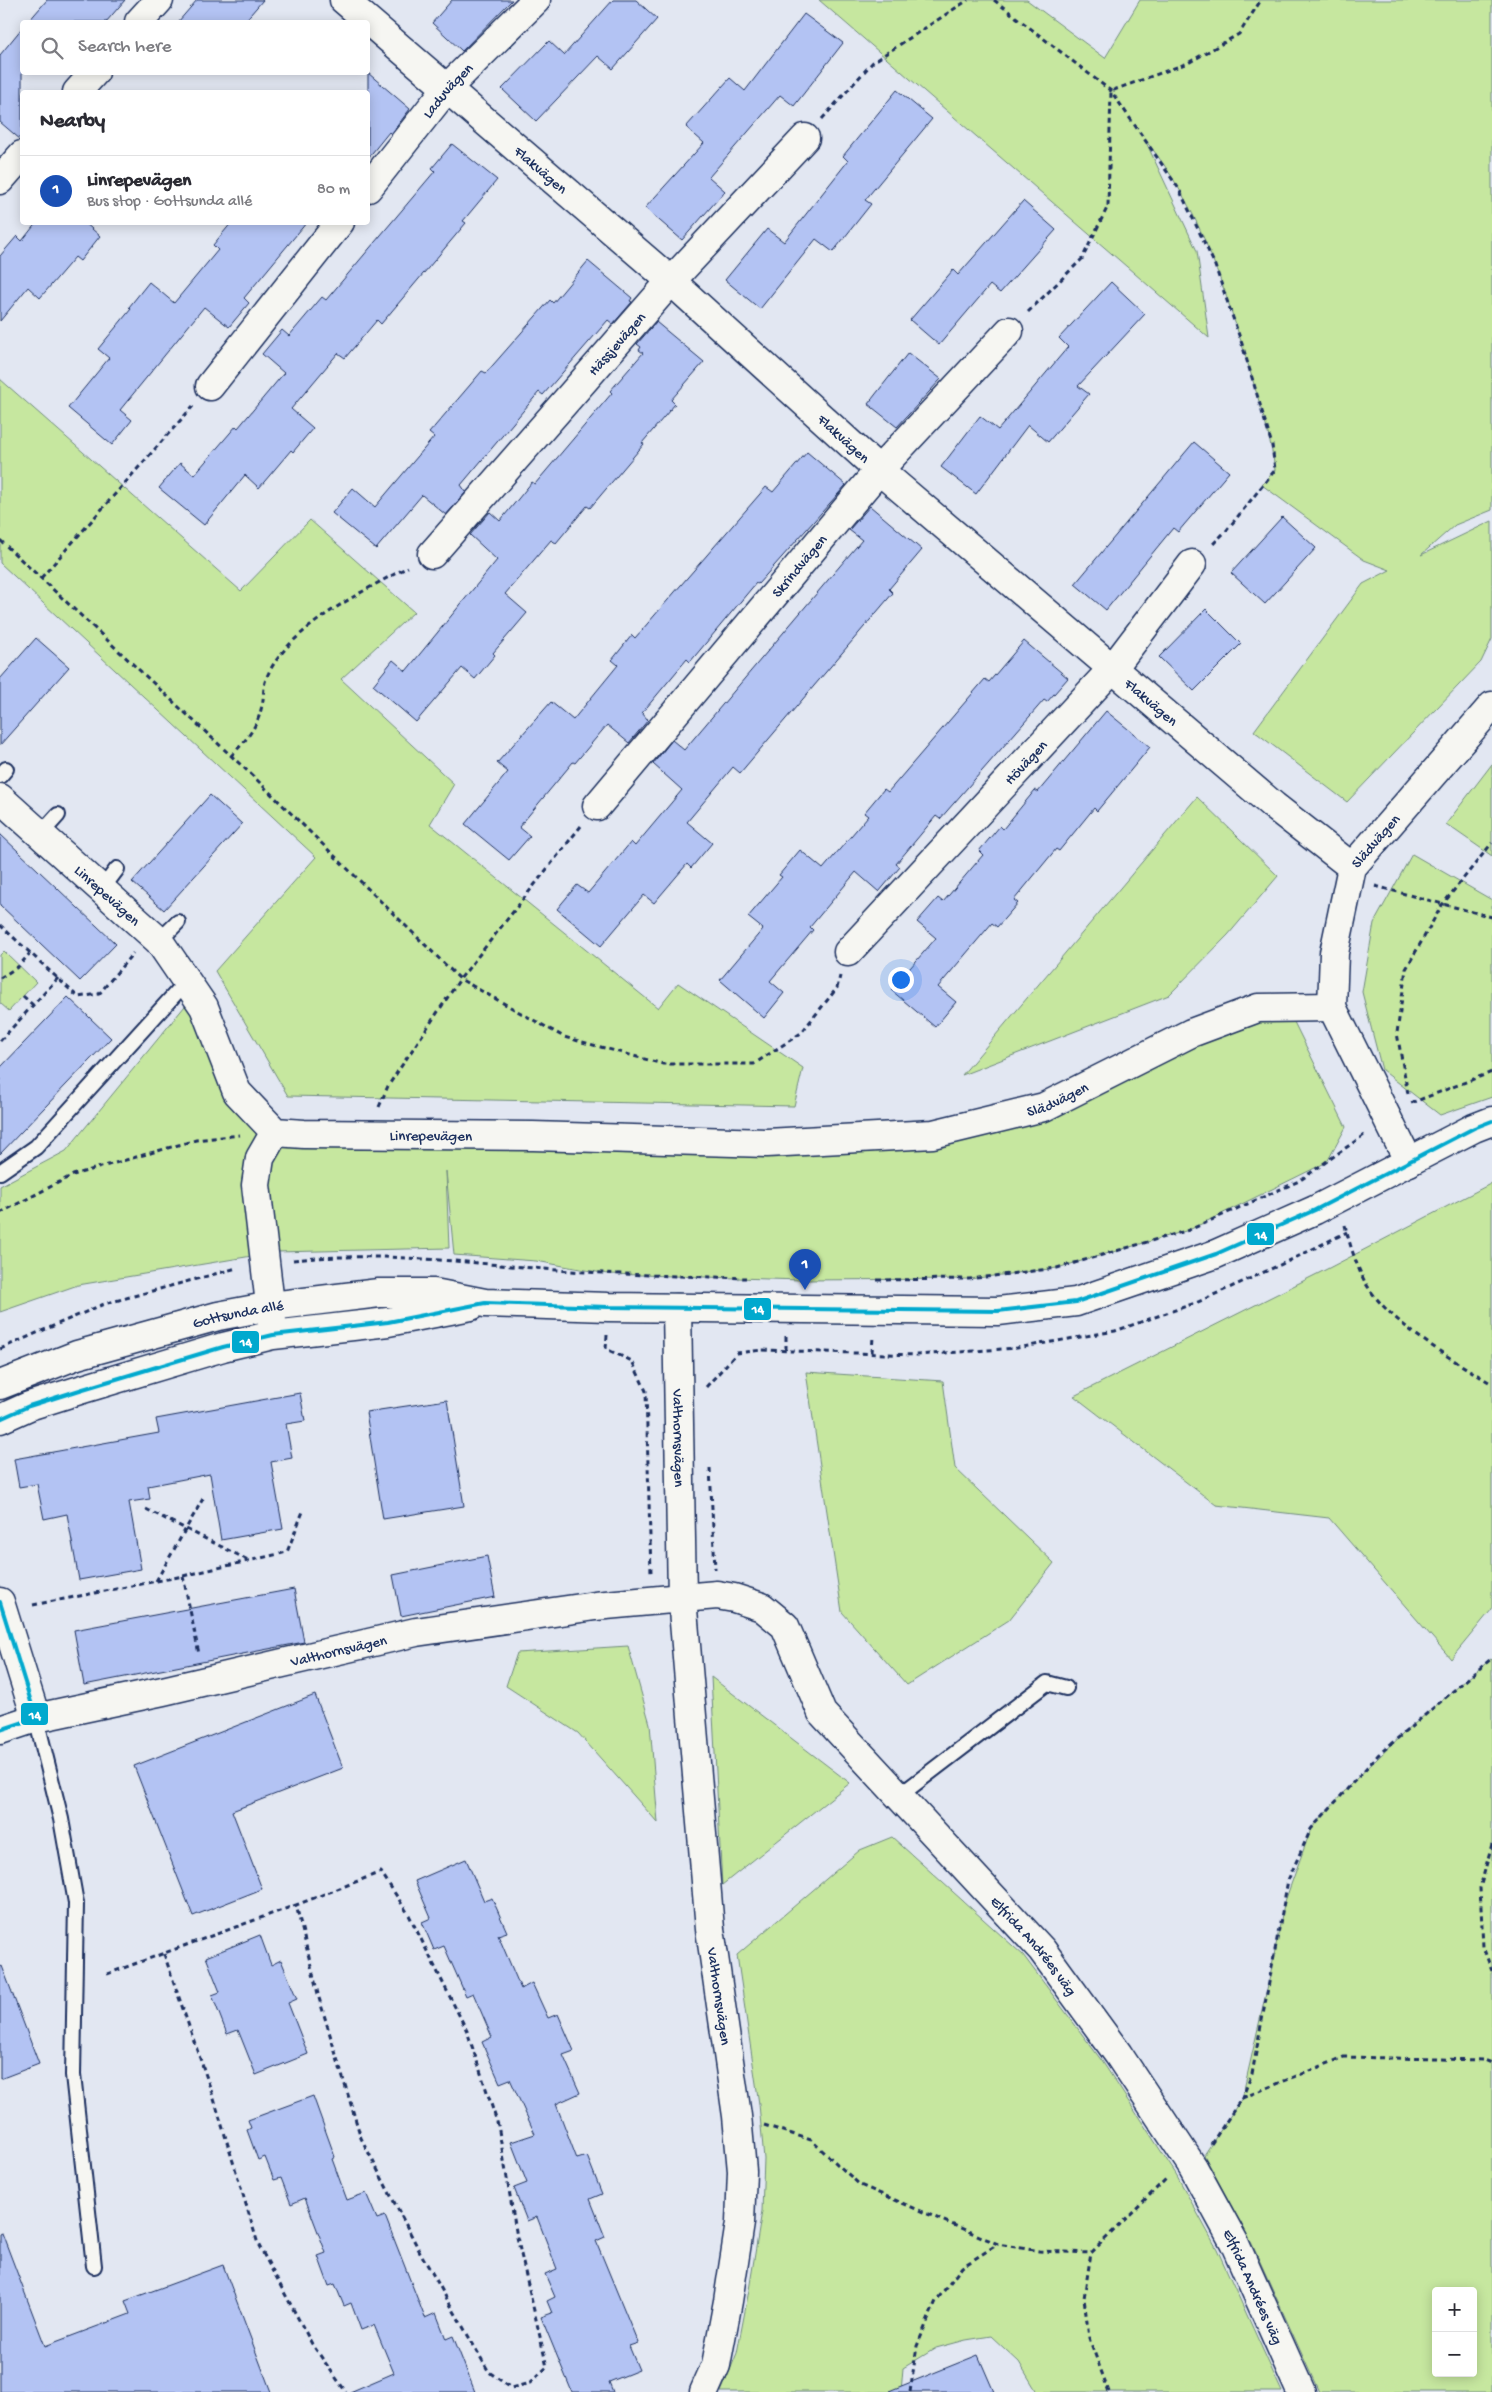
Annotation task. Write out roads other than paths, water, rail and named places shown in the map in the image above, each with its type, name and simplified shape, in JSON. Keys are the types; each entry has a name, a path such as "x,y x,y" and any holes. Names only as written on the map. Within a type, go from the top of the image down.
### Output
{"street":[{"path":"141,20 159,0"},
{"name":"Flakvägen","path":"344,0 367,20"},
{"name":"Laduvägen","path":"370,185 447,88 536,0"},
{"name":"Flakvägen","path":"370,22 671,281 879,470 1274,806 1352,867"},
{"path":"79,90 92,75"},
{"name":"Hässjevägen","path":"432,554 671,281 805,138"},
{"path":"0,180 20,157"},
{"path":"210,386 338,225"},
{"name":"Skrindvägen","path":"597,806 879,470 1008,331"},
{"name":"Hövägen","path":"848,952 1113,668 1192,564"},
{"name":"Slädvägen","path":"1409,1162 1332,1008 1334,953 1352,867 1492,706"},
{"name":"Linrepevägen","path":"0,798 40,835 110,879 204,1008 237,1092 275,1132 367,1135 533,1136 767,1144"},
{"name":"Slädvägen","path":"767,1144 933,1134 1044,1107 1191,1033 1258,1008 1332,1008"},
{"name":"Gottsunda allé","path":"0,1385 86,1353 218,1316 271,1306 378,1293 434,1293 484,1303 677,1308 998,1311 1076,1302 1216,1254 1315,1210 1474,1128 1492,1121"},
{"path":"273,1335 256,1185 260,1158 275,1132"},
{"name":"Gottsunda allé","path":"0,1419 29,1406 92,1386 223,1347 273,1335 388,1322 484,1303"},
{"name":"Valthornsvägen","path":"677,1308 682,1598 710,1929 737,2116 742,2171 740,2223 716,2365 704,2392"},
{"name":"Elfrida Andrées väg","path":"682,1598 717,1595 762,1607 785,1626 822,1713 1042,1950 1118,2054 1192,2167 1234,2242 1301,2392"},
{"name":"Valthornsvägen","path":"0,1730 36,1718 163,1691 416,1632 512,1617 652,1599 682,1598"},
{"path":"0,1602 36,1718"}],"lane":[{"path":"40,835 58,815"},
{"path":"154,937 178,922"},
{"path":"0,1172 36,1147 186,982"},
{"path":"899,1796 1047,1683 1066,1688"},
{"path":"36,1718 61,1818 76,1903 73,2075 94,2266"}],"place":[{"name":"Linrepevägen","path":"805,1290"}]}
